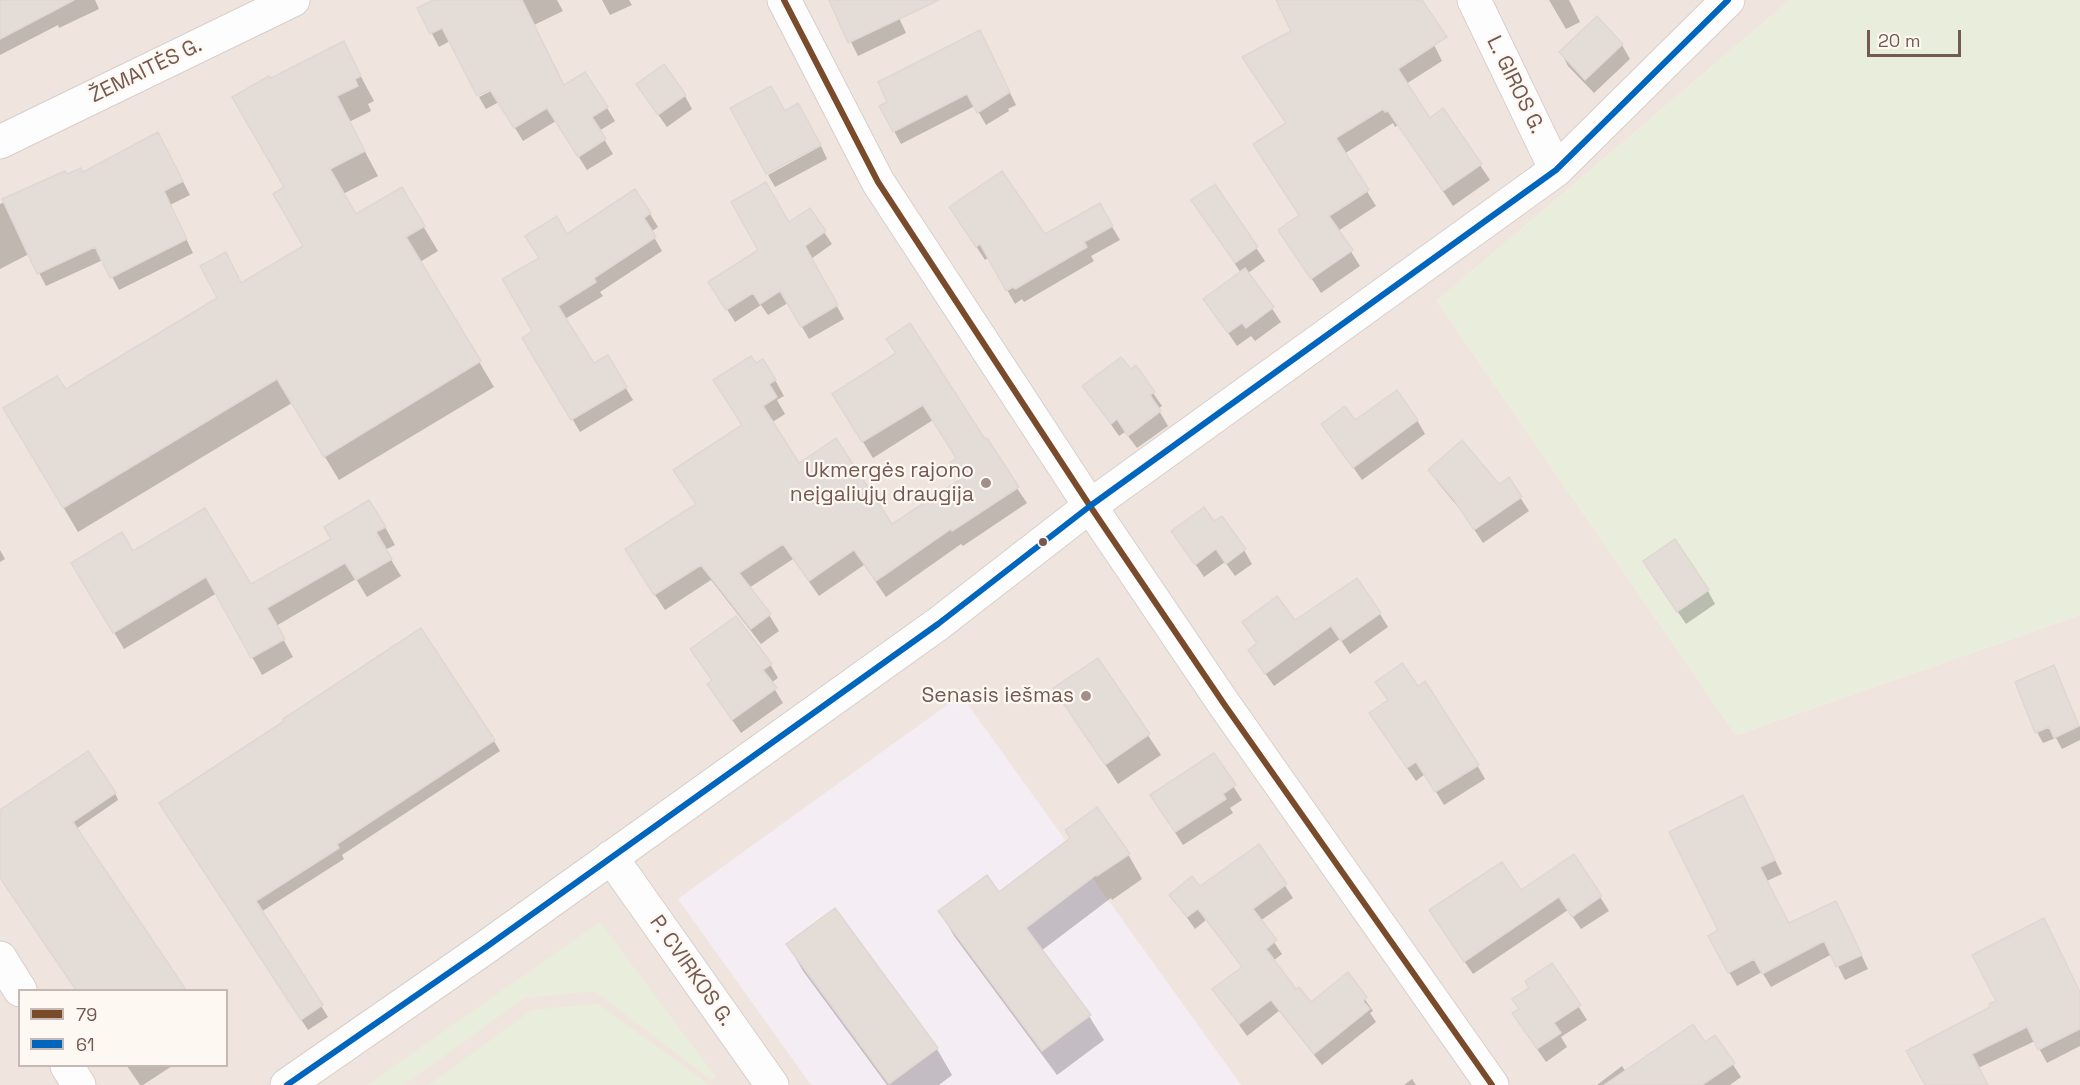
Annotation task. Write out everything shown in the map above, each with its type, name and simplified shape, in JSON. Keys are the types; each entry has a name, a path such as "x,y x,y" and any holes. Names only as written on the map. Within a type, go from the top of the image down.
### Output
{"street":[{"name":"ŽEMAITĖS G.","path":"0,142 293,0"},
{"path":"784,0 878,182 1090,506 1224,704 1492,1085"},
{"name":"L. GIROS G.","path":"1474,0 1556,170"},
{"path":"287,1085 489,945 938,624 1090,506 1556,170 1728,0"},
{"name":"P. CVIRKOS G.","path":"611,857 772,1085"},
{"path":"0,958 19,989"},
{"path":"68,1067 79,1085"}],"shaded area":[{"path":"0,0 1790,0 1437,301 1736,735 2080,615 2080,1085 0,1085"},
{"path":"961,695 1241,1085 811,1085 678,899"}],"green space":[{"path":"1790,0 2080,0 2080,615 1736,735 1437,301"},
{"path":"600,922 716,1077 711,1080 595,991 524,998 404,1085 367,1085"},
{"path":"598,1004 710,1085 429,1085 532,1010"}],"building":[{"path":"0,0 74,0 0,39"},
{"path":"433,0 522,0 564,85 585,72 608,107 592,117 606,139 578,157 547,108 514,128 490,90 477,96 442,28 430,34 417,8"},
{"path":"829,0 939,0 848,43"},
{"path":"1276,0 1422,0 1447,37 1398,69 1430,118 1443,108 1482,164 1443,191 1388,111 1385,112 1383,109 1336,138 1369,190 1329,216 1353,250 1311,279 1278,230 1299,215 1253,144 1286,123 1242,57 1291,31"},
{"path":"1597,16 1623,44 1585,80 1559,52"},
{"path":"980,30 1010,92 977,113 967,94 893,132 879,106 887,102 878,82"},
{"path":"344,41 361,76 355,79 358,86 337,96 365,151 330,169 356,214 402,187 425,226 406,237 481,361 324,457 277,379 63,508 3,408 57,376 66,389 217,298 200,266 226,252 241,283 303,246 273,194 284,187 232,97 269,76 271,78"},
{"path":"664,64 686,95 658,115 636,84"},
{"path":"771,86 785,111 798,103 821,145 766,174 730,108"},
{"path":"158,132 183,181 164,191 187,239 110,278 95,247 37,274 2,199 65,171 67,174 81,168 83,172"},
{"path":"1002,171 1045,234 1100,203 1113,226 1084,242 1087,247 1015,289 1013,287 1006,291 980,244 976,247 949,207"},
{"path":"766,182 789,222 810,208 826,231 805,246 838,305 801,327 780,291 760,304 753,293 726,310 708,282 758,250 731,202"},
{"path":"1215,184 1258,247 1235,263 1191,200"},
{"path":"635,189 651,213 644,218 656,237 594,278 596,282 558,306 594,363 608,355 627,387 571,420 522,338 532,331 502,279 539,258 525,236 557,216 567,234"},
{"path":"1245,268 1274,307 1246,328 1242,323 1228,333 1203,299"},
{"path":"910,323 1019,487 952,531 951,529 876,581 854,550 809,581 783,544 739,573 771,614 751,629 701,565 654,595 625,549 696,504 673,470 742,425 713,380 751,356 756,363 763,359 776,380 769,384 777,397 763,406 799,463 836,438 892,524 961,479 950,462 956,458 923,405 862,442 832,394 896,353 886,339"},
{"path":"1121,357 1131,369 1136,365 1155,392 1150,395 1161,411 1128,436 1117,419 1111,424 1082,386"},
{"path":"1397,390 1418,420 1353,468 1321,424 1345,406 1355,420"},
{"path":"1462,440 1499,484 1509,477 1522,497 1474,530 1454,500 1428,470"},
{"path":"369,500 386,527 376,532 392,559 356,580 345,563 267,608 285,639 251,658 206,577 113,633 71,563 122,532 133,551 205,508 251,584 331,539 324,527"},
{"path":"1204,507 1214,521 1222,516 1246,549 1226,564 1216,549 1195,565 1171,531"},
{"path":"1675,539 1709,590 1677,612 1643,561"},
{"path":"1357,578 1381,613 1341,641 1331,626 1265,674 1248,650 1257,643 1242,622 1277,596 1295,620"},
{"path":"736,616 772,664 763,670 777,688 732,720 707,684 712,680 690,649"},
{"path":"421,628 495,740 337,844 339,848 256,901 323,1005 301,1020 159,803"},
{"path":"1098,658 1150,734 1105,765 1053,688"},
{"path":"1402,663 1418,686 1425,681 1479,765 1435,792 1416,762 1407,768 1369,713 1388,700 1375,682"},
{"path":"2054,665 2079,726 2054,738 2049,727 2035,733 2015,682"},
{"path":"88,751 116,793 73,822 185,989 75,989 0,878 0,810"},
{"path":"1214,753 1236,785 1223,794 1226,799 1175,832 1150,795"},
{"path":"1743,795 1775,860 1760,867 1789,923 1836,901 1862,955 1836,967 1824,941 1762,974 1754,959 1728,973 1708,936 1718,930 1669,832"},
{"path":"1097,807 1130,854 1096,875 1026,928 1091,1015 1042,1051 938,911 987,875 999,892 1070,838 1065,830"},
{"path":"1259,844 1287,884 1253,909 1277,940 1266,949 1296,989 1299,987 1311,1002 1348,972 1367,997 1363,1001 1370,1009 1314,1054 1271,1000 1239,1024 1212,989 1242,967 1198,909 1187,917 1169,895 1192,876 1200,886"},
{"path":"1574,854 1602,896 1572,917 1559,897 1464,962 1429,910 1502,862 1521,890"},
{"path":"835,908 938,1048 889,1084 786,944"},
{"path":"2044,918 2080,992 2080,1029 2038,1050 2027,1027 1972,1054 1988,1085 1925,1085 1906,1051 1990,1007 1989,1004 1996,1001 1972,955"},
{"path":"1552,963 1581,1005 1554,1023 1561,1033 1537,1049 1512,1013 1519,1009 1512,999 1529,988 1525,981"},
{"path":"1693,1024 1705,1042 1715,1035 1735,1063 1702,1085 1604,1085"}],"transit line":[{"name":"79","path":"784,0 878,182 1090,506 1224,704 1492,1085"},
{"name":"61","path":"287,1085 489,945 938,624 1090,506 1556,170 1728,0"}],"place":[{"name":"Ukmergės rajono neįgaliųjų draugija","path":"986,483"},
{"name":"Senasis iešmas","path":"1086,696"}]}
